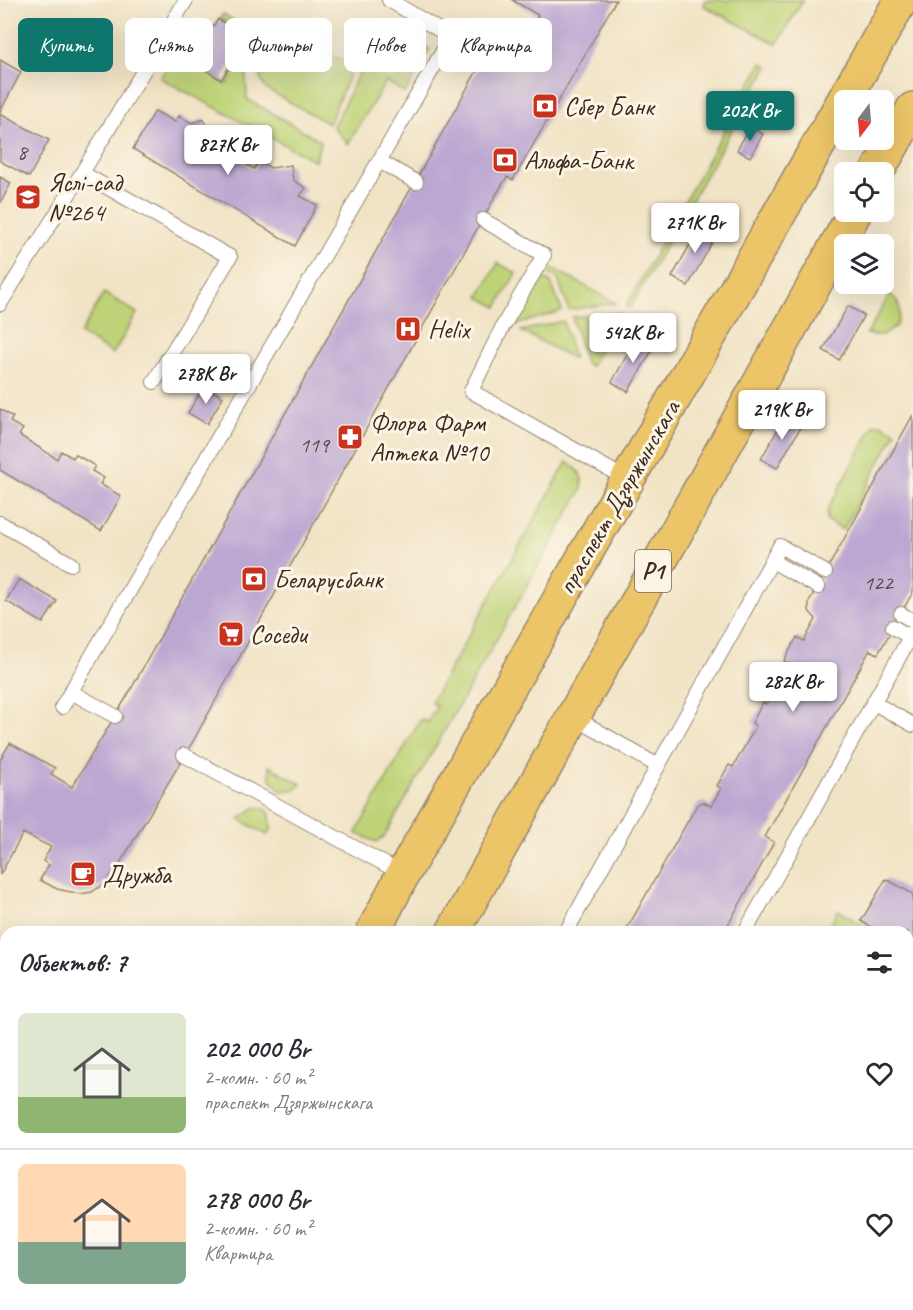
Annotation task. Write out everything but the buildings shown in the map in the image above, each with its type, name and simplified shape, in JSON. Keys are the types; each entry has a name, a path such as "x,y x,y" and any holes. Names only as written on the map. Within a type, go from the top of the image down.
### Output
{"main road":[{"name":"праспект Дзяржынскага","path":"376,926 403,874 901,0"},
{"path":"883,162 913,109"},
{"name":"Р1","path":"456,926 849,222"}],"lane":[{"path":"0,304 186,0"},
{"path":"62,707 451,37 389,0"},
{"path":"379,161 416,182"},
{"path":"82,173 230,257 154,382"},
{"path":"483,220 544,255 503,326 471,391 628,480"},
{"path":"0,523 71,564"},
{"path":"569,926 780,546 825,572"},
{"path":"772,561 818,586"},
{"path":"901,614 913,621"},
{"path":"748,926 911,635 894,627"},
{"path":"71,692 115,717"},
{"path":"874,703 913,725"},
{"path":"572,716 658,766"},
{"path":"184,755 403,874"}],"green space":[{"path":"704,0 803,0 777,44 704,6"},
{"path":"223,14 229,18 225,18 225,21 220,18"},
{"path":"332,56 344,60 344,72 350,72 329,124 266,89 260,78 263,72 332,72"},
{"path":"762,63 768,66 630,308 626,306"},
{"path":"164,72 208,72 227,84 233,72 248,72 247,99 321,141 315,161 160,78"},
{"path":"360,72 417,72 405,93 386,81 348,144 333,127"},
{"path":"498,263 516,273 497,307 479,297"},
{"path":"543,263 616,303 569,310 558,279 540,268"},
{"path":"537,274 551,283 562,311 512,326 509,323"},
{"path":"104,293 137,313 113,354 80,334"},
{"path":"890,294 897,301 899,308 896,326 883,335 867,334"},
{"path":"621,313 591,366 585,363 572,317"},
{"path":"563,321 574,359 521,331"},
{"path":"881,424 896,432 843,530 827,520 827,511 874,425"},
{"path":"567,462 579,473 582,489 384,837 376,842 356,833 421,719 428,722 437,706 431,702"},
{"path":"269,766 301,784 297,789 281,791 270,778"},
{"path":"256,807 266,809 270,814 271,830 267,835 239,819"},
{"path":"838,910 865,926 830,926"}],"place":[{"name":"Сбер Банк","path":"545,106"},
{"name":"Альфа-Банк","path":"505,160"},
{"name":"Яслі-сад №264","path":"28,197"},
{"name":"Helix","path":"408,329"},
{"name":"Флора Фарм Аптека №10","path":"350,437"},
{"name":"Беларусбанк","path":"254,579"},
{"name":"Соседи","path":"231,634"},
{"name":"Дружба","path":"83,874"}]}
